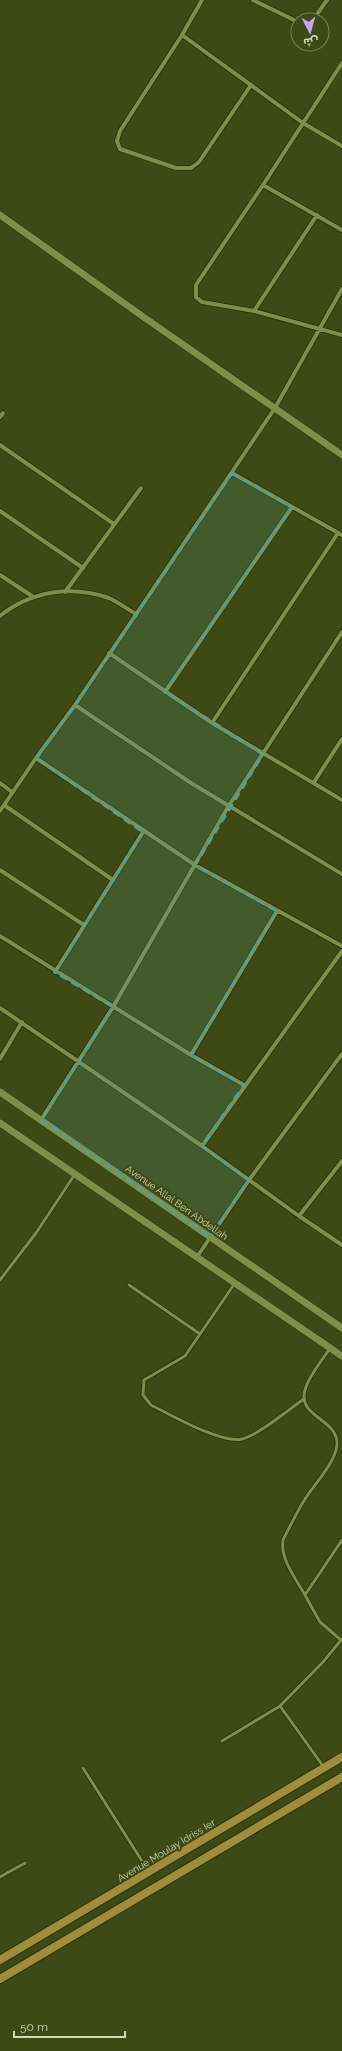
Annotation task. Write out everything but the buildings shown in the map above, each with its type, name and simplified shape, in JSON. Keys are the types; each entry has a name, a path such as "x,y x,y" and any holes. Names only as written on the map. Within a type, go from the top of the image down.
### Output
{"main road":[{"name":"Avenue Moulay Idriss Ier","path":"0,1960 342,1757"},
{"path":"0,1979 342,1777"}],"street":[{"path":"202,0 182,35 120,131 117,141 120,149 176,168 191,168 199,162 251,84"},
{"path":"253,0 290,18"},
{"path":"320,12 328,0"},
{"path":"182,35 303,123 342,146"},
{"path":"342,63 195,290 196,297 202,302 254,311 342,335"},
{"path":"263,185 342,230"},
{"path":"0,214 342,455"},
{"path":"254,311 317,215"},
{"path":"0,811 36,758 76,705 109,653 232,474 275,408 342,289"},
{"path":"0,445 114,524"},
{"path":"212,723 340,534 232,474"},
{"path":"65,592 141,488"},
{"path":"165,692 292,507"},
{"path":"0,511 83,568"},
{"path":"0,575 32,596"},
{"path":"0,616 13,605 32,596 65,592 88,592 111,599 136,614"},
{"path":"41,1120 112,1006 228,806 342,632"},
{"path":"109,653 212,723 263,754 314,782 342,800"},
{"path":"76,705 155,760 228,806 342,874"},
{"path":"314,782 342,739"},
{"path":"36,758 195,865 342,946"},
{"path":"0,783 12,792"},
{"path":"4,805 114,880"},
{"path":"55,972 144,832"},
{"path":"0,870 84,925"},
{"path":"191,1055 277,911"},
{"path":"0,936 55,972 191,1055 244,1085"},
{"path":"202,1146 244,1085 342,951"},
{"path":"0,1008 202,1146 299,1216 342,1244"},
{"path":"0,1059 22,1022"},
{"path":"197,1257 249,1180 342,1054"},
{"path":"337,1062 342,1065"},
{"name":"Avenue Allal Ben Abdellah","path":"0,1092 342,1328"},
{"path":"0,1123 342,1356"},
{"path":"299,1216 340,1166 342,1160"}],"lane":[{"path":"0,1280 32,1238 75,1174"},
{"path":"236,1283 185,1356 144,1380 143,1395 150,1405 219,1437 232,1440 243,1439 255,1433 304,1399"},
{"path":"129,1285 200,1334"},
{"path":"222,1741 280,1706 342,1640 320,1622 284,1556 283,1540 304,1500 332,1458 337,1446 333,1430 309,1411 304,1399 304,1390 330,1348"},
{"path":"305,1595 342,1540"},
{"path":"280,1706 324,1768"},
{"path":"83,1768 149,1872"},
{"path":"0,1877 25,1863"}],"highlighted area":[{"path":"232,473 292,507 165,692 263,754 195,865 277,911 191,1055 244,1085 202,1146 249,1180 210,1237 41,1120 113,1007 55,972 143,832 36,758 75,705"}]}
